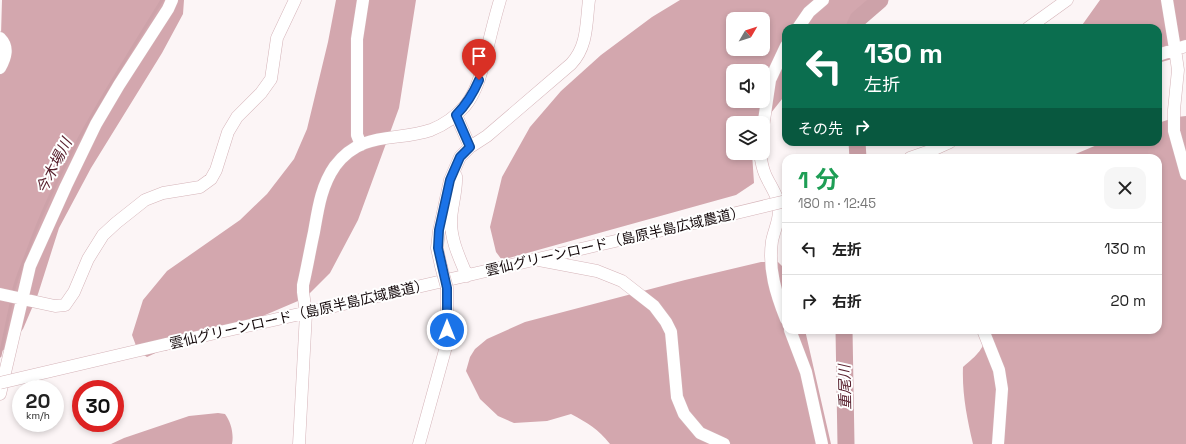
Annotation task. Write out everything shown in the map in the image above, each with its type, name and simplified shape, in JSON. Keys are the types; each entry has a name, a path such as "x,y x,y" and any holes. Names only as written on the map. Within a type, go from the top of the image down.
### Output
{"street":[{"path":"0,394 13,297 30,266 96,124 172,0"},
{"path":"13,297 55,306 65,305 74,292 88,259 103,235 145,200 163,193 200,186 211,179 216,170 228,132 237,117 261,93 270,79 277,38 295,0"},
{"path":"361,145 357,135 356,59 362,0"},
{"path":"299,444 306,313 303,285 320,200 326,181 335,166 345,156 361,145 369,141 383,138 431,130 444,124 466,105 479,80 500,0"},
{"path":"419,444 447,343 447,288 438,248 439,230 450,180 460,157 470,147 488,136 577,58 585,39 589,0"},
{"path":"801,24 809,12 823,0"},
{"path":"1034,24 1067,0"},
{"path":"1167,0 1181,47 1174,110 1174,131 1186,174"},
{"path":"0,38 4,42 6,55 0,68"},
{"path":"1162,54 1181,47"},
{"path":"765,116 770,80 782,54"},
{"path":"456,115 470,147"},
{"path":"921,154 932,150"},
{"path":"761,160 764,174 776,195 780,210 772,242 771,268 776,294 782,309"},
{"path":"455,169 457,185 451,222 453,240 467,276"},
{"name":"雲仙グリーンロード（島原半島広域農道）","path":"0,383 782,202"},
{"path":"534,259 597,271 622,281 654,306 666,322 671,332 677,398 684,414 700,433 724,444"},
{"path":"792,334 806,372 822,444"},
{"path":"985,334 999,370 1002,389 998,444"}],"shaded area":[{"path":"2,0 184,0 183,14 162,53 91,168 59,228 38,294 23,329 5,349 0,352 0,43"},
{"path":"336,0 416,0 399,108 358,220 330,273 305,298 218,335 164,349 147,357 138,351 132,335 143,300 167,271 240,220 267,194 294,159 307,129 328,42"},
{"path":"680,0 872,0 848,24 782,24 782,99 769,116 726,116 726,160 752,160 754,183 736,195 502,260 496,252 490,227 502,177 530,127 561,91 601,55 652,17"},
{"path":"1100,0 1186,0 1186,49 1172,59 1162,62 1162,24 1083,24"},
{"path":"1186,116 1186,444 973,444 965,406 963,367 980,351 986,334 1162,334 1162,154 1076,154 1094,146 1162,146 1162,122"},
{"path":"761,262 778,262 782,266 782,334 806,334 831,444 610,444 601,434 583,420 571,414 547,421 514,423 498,416 480,399 466,371 470,357 475,349 487,339 525,322 685,280"},
{"path":"218,413 225,414 229,421 232,428 232,444 111,444 124,438 189,416"}],"waterway":[{"name":"今木場川","path":"13,293 41,217 72,152 162,0"},
{"name":"重尾川","path":"856,24 858,19 880,0"},
{"name":"重尾川","path":"857,146 858,154"},
{"name":"今木場川","path":"0,356 12,299"},
{"name":"重尾川","path":"844,334 846,444"}],"route":[{"path":"447,330 447,288 438,248 439,230 450,180 460,157 470,147 456,115 466,105 479,80"}]}
